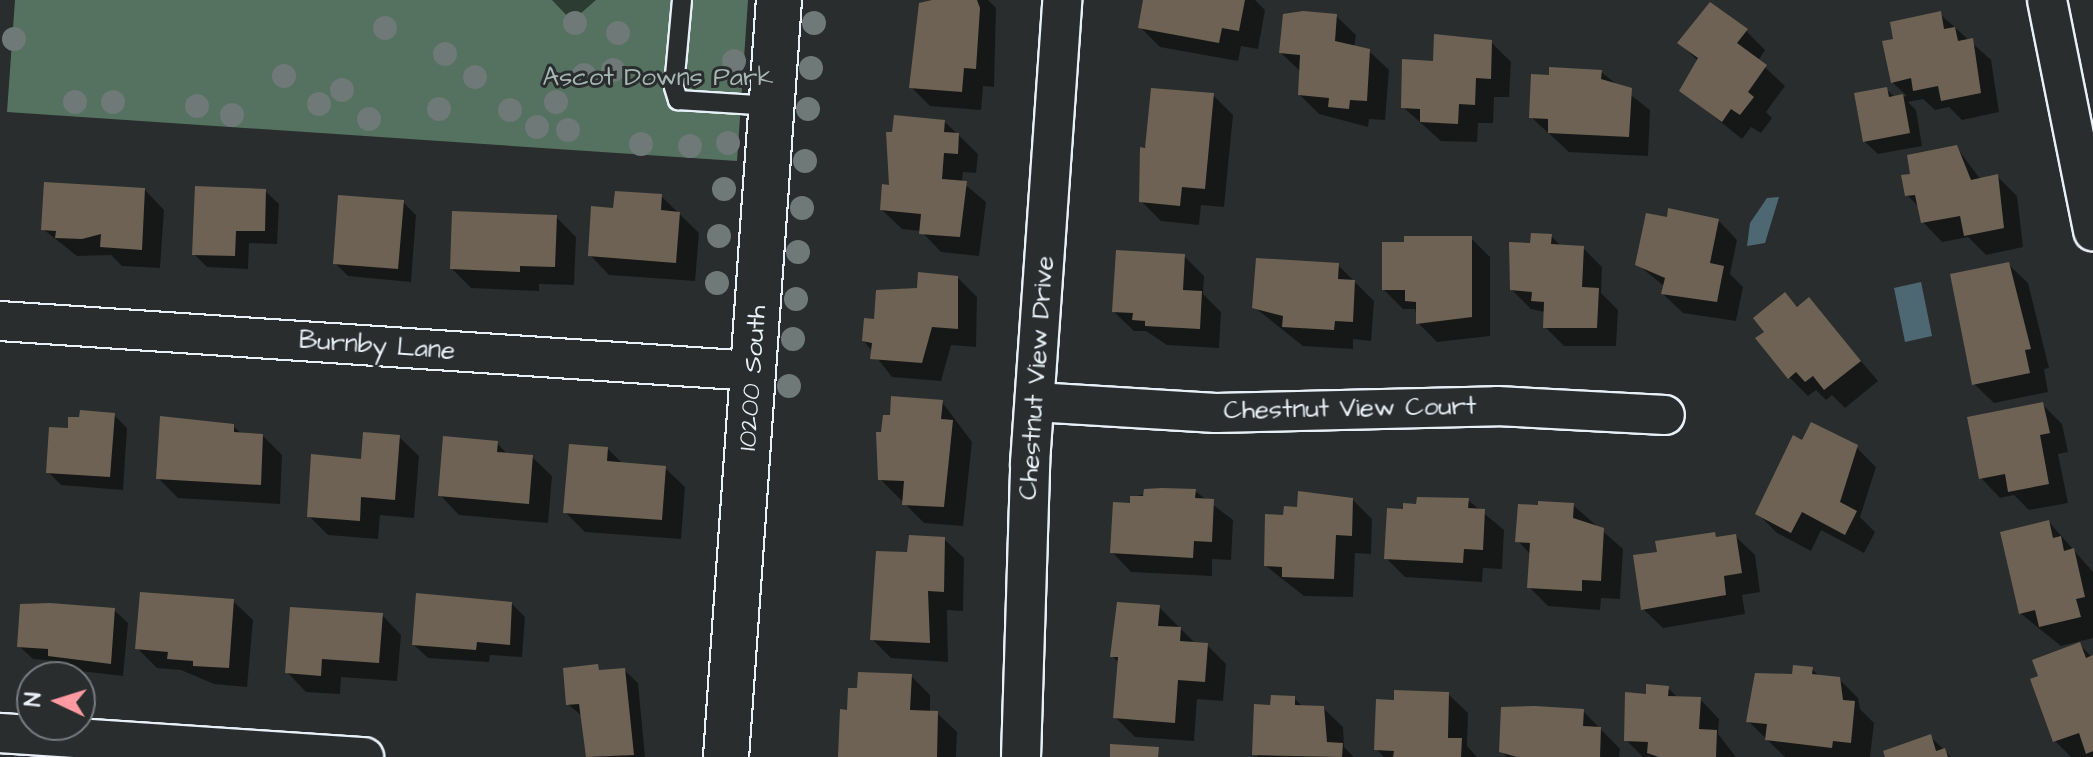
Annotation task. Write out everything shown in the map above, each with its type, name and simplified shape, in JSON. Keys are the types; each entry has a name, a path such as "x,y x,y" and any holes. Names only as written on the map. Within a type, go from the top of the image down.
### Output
{"street":[{"name":"10200 South","path":"726,757 779,0"},
{"name":"Chestnut View Drive","path":"1021,757 1035,402 1062,0"},
{"path":"2047,0 2080,106 2093,231"},
{"name":"Burnby Lane","path":"0,321 753,371"},
{"name":"Chestnut View Court","path":"1035,402 1216,413 1497,406 1665,415"},
{"path":"0,733 364,757"}],"lane":[{"path":"682,0 674,87 678,100 772,106"}],"green space":[{"name":"Ascot Downs Park","path":"15,0 748,0 737,161 7,112"}],"water":[{"path":"1779,197 1765,243 1747,246 1750,223 1767,198"},
{"path":"1921,282 1932,336 1905,342 1894,288"}],"building":[{"path":"977,0 980,8 976,69 964,68 962,92 909,88 919,3"},
{"path":"1143,0 1245,0 1239,31 1222,28 1219,43 1138,28"},
{"path":"1710,2 1748,29 1737,43 1767,65 1748,92 1754,97 1740,115 1731,109 1722,122 1679,91 1698,58 1677,43"},
{"path":"1303,11 1337,14 1335,41 1370,49 1367,101 1350,100 1349,109 1328,107 1329,98 1298,95 1300,55 1279,53 1283,14"},
{"path":"1941,11 1944,29 1955,27 1958,41 1973,38 1981,93 1941,101 1938,86 1913,91 1911,78 1891,83 1882,41 1893,39 1890,22"},
{"path":"1434,34 1492,40 1491,79 1476,78 1475,105 1459,104 1458,124 1420,122 1420,109 1401,108 1402,59 1433,61"},
{"path":"1549,67 1602,70 1601,79 1632,88 1629,137 1548,133 1548,119 1529,118 1531,74 1549,75"},
{"path":"1887,87 1889,97 1903,94 1910,133 1863,142 1854,93"},
{"path":"1151,88 1214,93 1205,189 1182,187 1180,206 1139,202 1140,147 1145,148"},
{"path":"894,115 945,120 944,132 959,133 958,154 944,153 942,179 967,181 960,237 919,234 921,214 880,210 882,184 889,185 886,132 892,132"},
{"path":"1957,145 1971,180 1998,174 2004,228 1964,236 1960,216 1921,223 1915,195 1905,196 1901,175 1910,174 1907,155"},
{"path":"44,182 145,188 142,250 100,247 101,234 82,239 55,238 56,231 41,230"},
{"path":"195,186 266,189 265,231 236,231 235,256 192,255"},
{"path":"615,191 662,194 661,210 680,212 676,263 588,256 591,206 613,208"},
{"path":"338,195 404,200 398,269 333,264"},
{"path":"1668,208 1719,219 1710,263 1724,266 1717,302 1661,294 1665,278 1635,265 1646,213 1667,217"},
{"path":"452,211 557,215 555,267 520,266 520,272 450,269"},
{"path":"1531,233 1552,234 1551,244 1584,246 1582,287 1599,288 1597,328 1543,328 1544,302 1531,301 1532,292 1510,290 1509,242 1530,243"},
{"path":"1404,236 1472,236 1472,317 1416,324 1416,302 1405,301 1405,290 1382,290 1382,242 1404,242"},
{"path":"1116,250 1185,254 1183,290 1202,291 1200,329 1145,326 1145,321 1132,320 1133,313 1112,312"},
{"path":"1256,258 1339,263 1338,279 1355,280 1353,322 1335,321 1334,330 1282,327 1283,316 1252,308"},
{"path":"2009,262 2031,349 2025,350 2030,373 1972,385 1950,274"},
{"path":"918,272 958,276 958,329 932,327 922,363 870,359 872,343 862,341 864,318 874,319 876,290 917,288"},
{"path":"1785,292 1797,307 1809,297 1861,361 1824,390 1813,376 1805,382 1796,372 1788,379 1755,338 1764,332 1753,318"},
{"path":"891,396 943,400 941,419 953,420 944,507 902,505 904,481 878,480 876,432 881,432 883,415 890,415"},
{"path":"2043,402 2050,433 2040,435 2049,484 2008,492 2005,474 1979,479 1967,417"},
{"path":"80,410 115,413 110,477 46,473 49,427 68,428 68,417 79,417"},
{"path":"160,416 234,424 234,432 263,434 261,485 156,479"},
{"path":"1811,422 1858,445 1840,502 1857,511 1845,535 1802,512 1791,533 1755,514 1793,435 1802,440"},
{"path":"363,432 400,435 395,500 361,497 360,521 307,517 311,454 361,459"},
{"path":"443,436 498,441 497,452 533,455 529,504 438,496"},
{"path":"569,444 608,447 607,461 666,466 662,520 563,513"},
{"path":"1144,489 1196,489 1195,498 1214,499 1212,542 1194,541 1193,558 1110,553 1113,502 1130,503 1130,496 1143,496"},
{"path":"1298,491 1353,498 1352,536 1336,535 1334,579 1282,577 1282,567 1264,566 1265,514 1283,515 1284,506 1297,507"},
{"path":"1417,497 1469,498 1468,508 1485,509 1483,550 1464,549 1463,563 1384,559 1387,508 1403,509 1403,503 1416,504"},
{"path":"1538,501 1574,503 1573,518 1604,528 1601,581 1582,580 1582,591 1527,588 1530,543 1515,542 1518,504 1538,505"},
{"path":"2049,520 2053,538 2061,536 2064,551 2074,548 2085,597 2076,599 2081,617 2039,627 2035,610 2019,614 2000,532"},
{"path":"1715,532 1716,537 1736,534 1742,573 1724,576 1726,595 1641,610 1633,555 1657,552 1655,541"},
{"path":"909,535 945,537 944,592 928,591 930,643 870,640 876,551 907,552"},
{"path":"140,592 234,599 229,668 193,666 193,661 167,659 168,652 135,649"},
{"path":"416,593 512,602 510,645 477,642 476,650 412,645"},
{"path":"1117,602 1160,605 1158,626 1181,627 1180,641 1208,643 1205,682 1178,680 1175,723 1113,718 1118,657 1110,657"},
{"path":"20,604 115,608 111,664 48,656 48,649 17,647"},
{"path":"290,607 383,613 379,663 322,659 321,676 285,673"},
{"path":"2080,642 2086,658 2093,655 2093,751 2086,754 2079,733 2053,742 2030,679 2038,676 2032,660"},
{"path":"598,664 599,670 625,668 634,755 586,757 579,704 566,705 563,668"},
{"path":"1793,665 1813,667 1812,674 1840,677 1843,700 1855,701 1851,743 1833,741 1832,748 1765,740 1767,724 1746,722 1755,673 1792,674"},
{"path":"858,672 912,674 910,710 938,711 937,757 838,757 840,709 847,710 848,688 857,688"},
{"path":"1646,684 1669,686 1668,696 1701,697 1699,729 1717,730 1716,757 1659,757 1647,753 1648,742 1624,741 1625,692 1646,694"},
{"path":"1394,690 1449,692 1448,738 1462,738 1461,757 1393,757 1394,751 1374,750 1376,699 1394,700"},
{"path":"1271,695 1295,696 1295,705 1324,706 1327,742 1343,743 1342,757 1252,755 1254,704 1270,705"},
{"path":"1501,707 1584,709 1583,726 1601,727 1600,757 1517,757 1499,752"},
{"path":"1931,734 1936,751 1945,748 1948,757 1885,757 1883,751"},
{"path":"1110,744 1159,747 1158,757 1110,757"}]}
